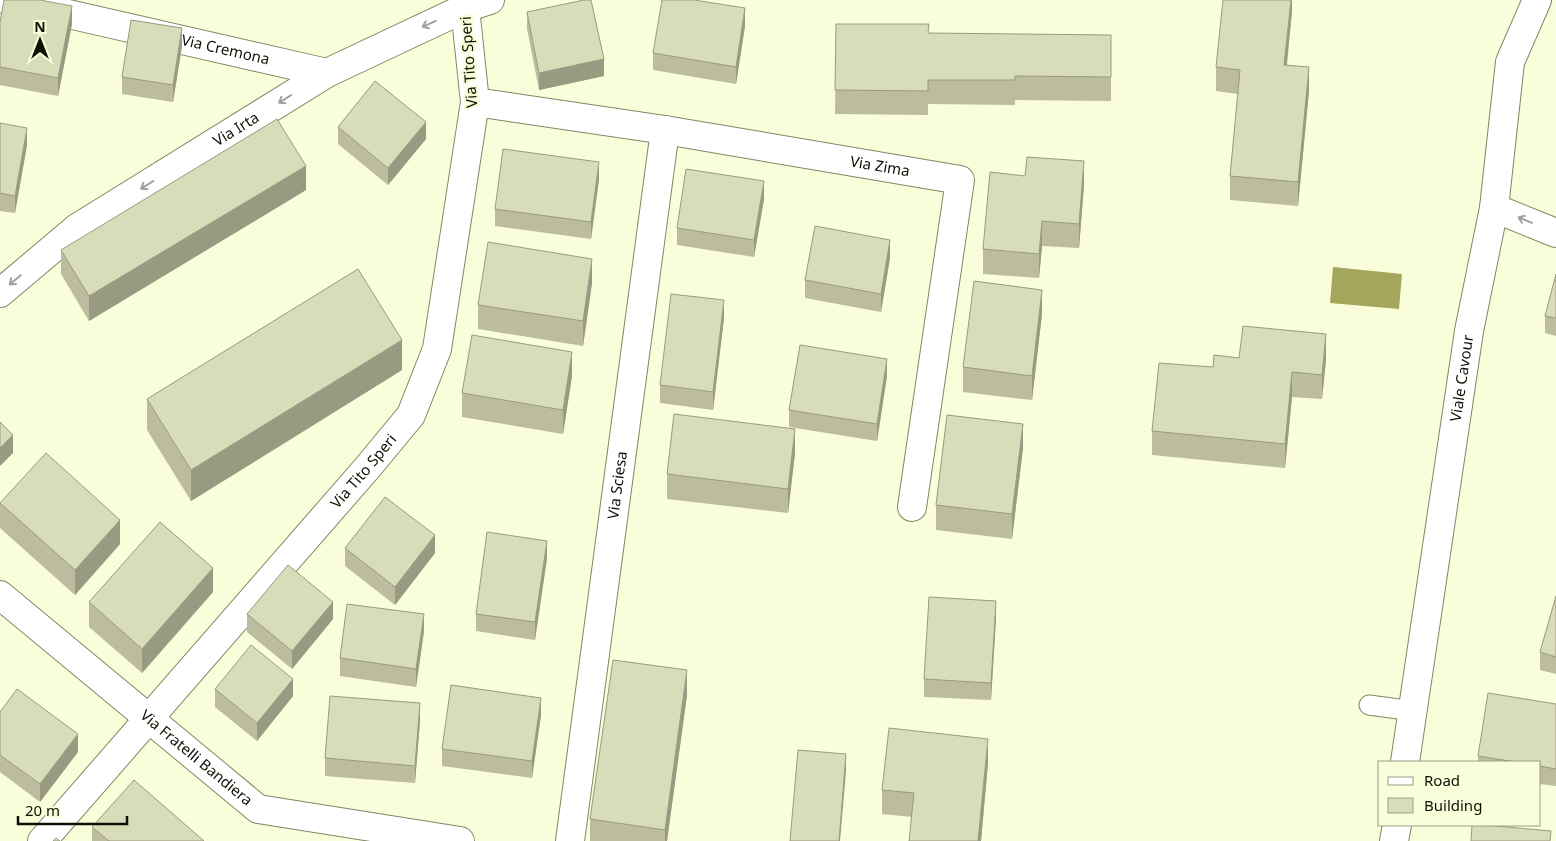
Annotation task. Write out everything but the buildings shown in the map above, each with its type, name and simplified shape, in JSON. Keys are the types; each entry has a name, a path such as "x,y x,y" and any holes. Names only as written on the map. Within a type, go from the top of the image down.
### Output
{"street":[{"name":"Via Cremona","path":"7,0 327,72"},
{"name":"Viale Cavour","path":"1405,761 1469,331 1494,208 1510,62 1537,0"},
{"name":"Via Irta","path":"0,293 77,228 327,72 475,3"},
{"name":"Via Tito Speri","path":"42,841 368,467 411,415 437,350 474,102 475,3"},
{"name":"Via Zima","path":"474,102 665,130 960,180 912,507"},
{"name":"Via Sciesa","path":"570,841 665,130"},
{"path":"1494,208 1556,233"},
{"name":"Via Fratelli Bandiera","path":"0,595 258,809 460,841"},
{"path":"1394,841 1396,826"}],"lane":[{"path":"1369,705 1412,711"}],"shaded area":[{"path":"1333,267 1402,274 1399,309 1330,303"}]}
